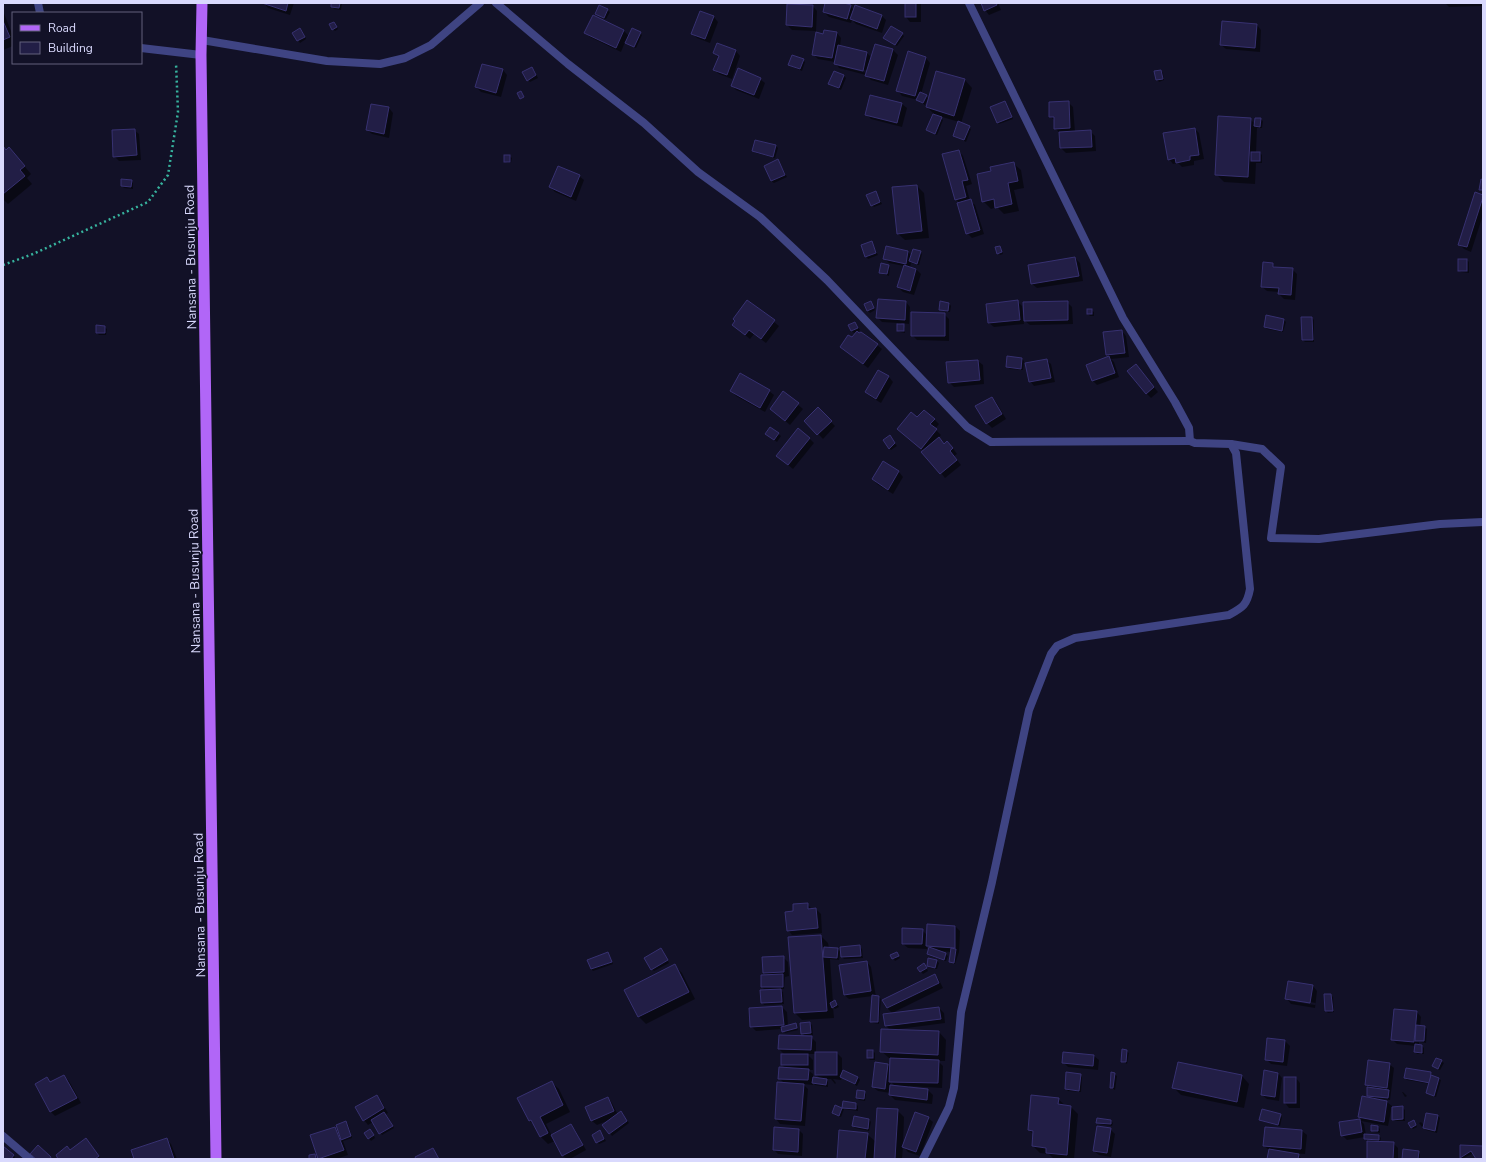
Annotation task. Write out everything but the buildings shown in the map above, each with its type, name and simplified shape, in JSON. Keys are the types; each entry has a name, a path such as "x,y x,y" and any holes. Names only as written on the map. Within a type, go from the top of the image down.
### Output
{"main road":[{"name":"Nansana - Busunju Road","path":"202,3 201,55 216,1159"}],"street":[{"path":"496,3 568,64 644,123 698,172 760,217 827,280 967,427 991,442 1190,441 1195,443 1231,444 1262,448 1281,467 1271,538 1319,539 1440,524 1483,522"},
{"path":"969,3 1123,318 1175,402 1189,428 1190,441"},
{"path":"202,40 327,61 380,64 405,58 431,45 477,4"},
{"path":"142,48 201,55"},
{"path":"923,1159 949,1107 954,1088 961,1012 992,882 1029,710 1051,654 1057,646 1075,638 1229,615 1240,609 1248,601 1250,589 1236,453 1231,444"},
{"path":"3,1136 30,1159"}],"path":[{"path":"3,265 33,254 148,202 168,175 178,112 175,52"}]}
